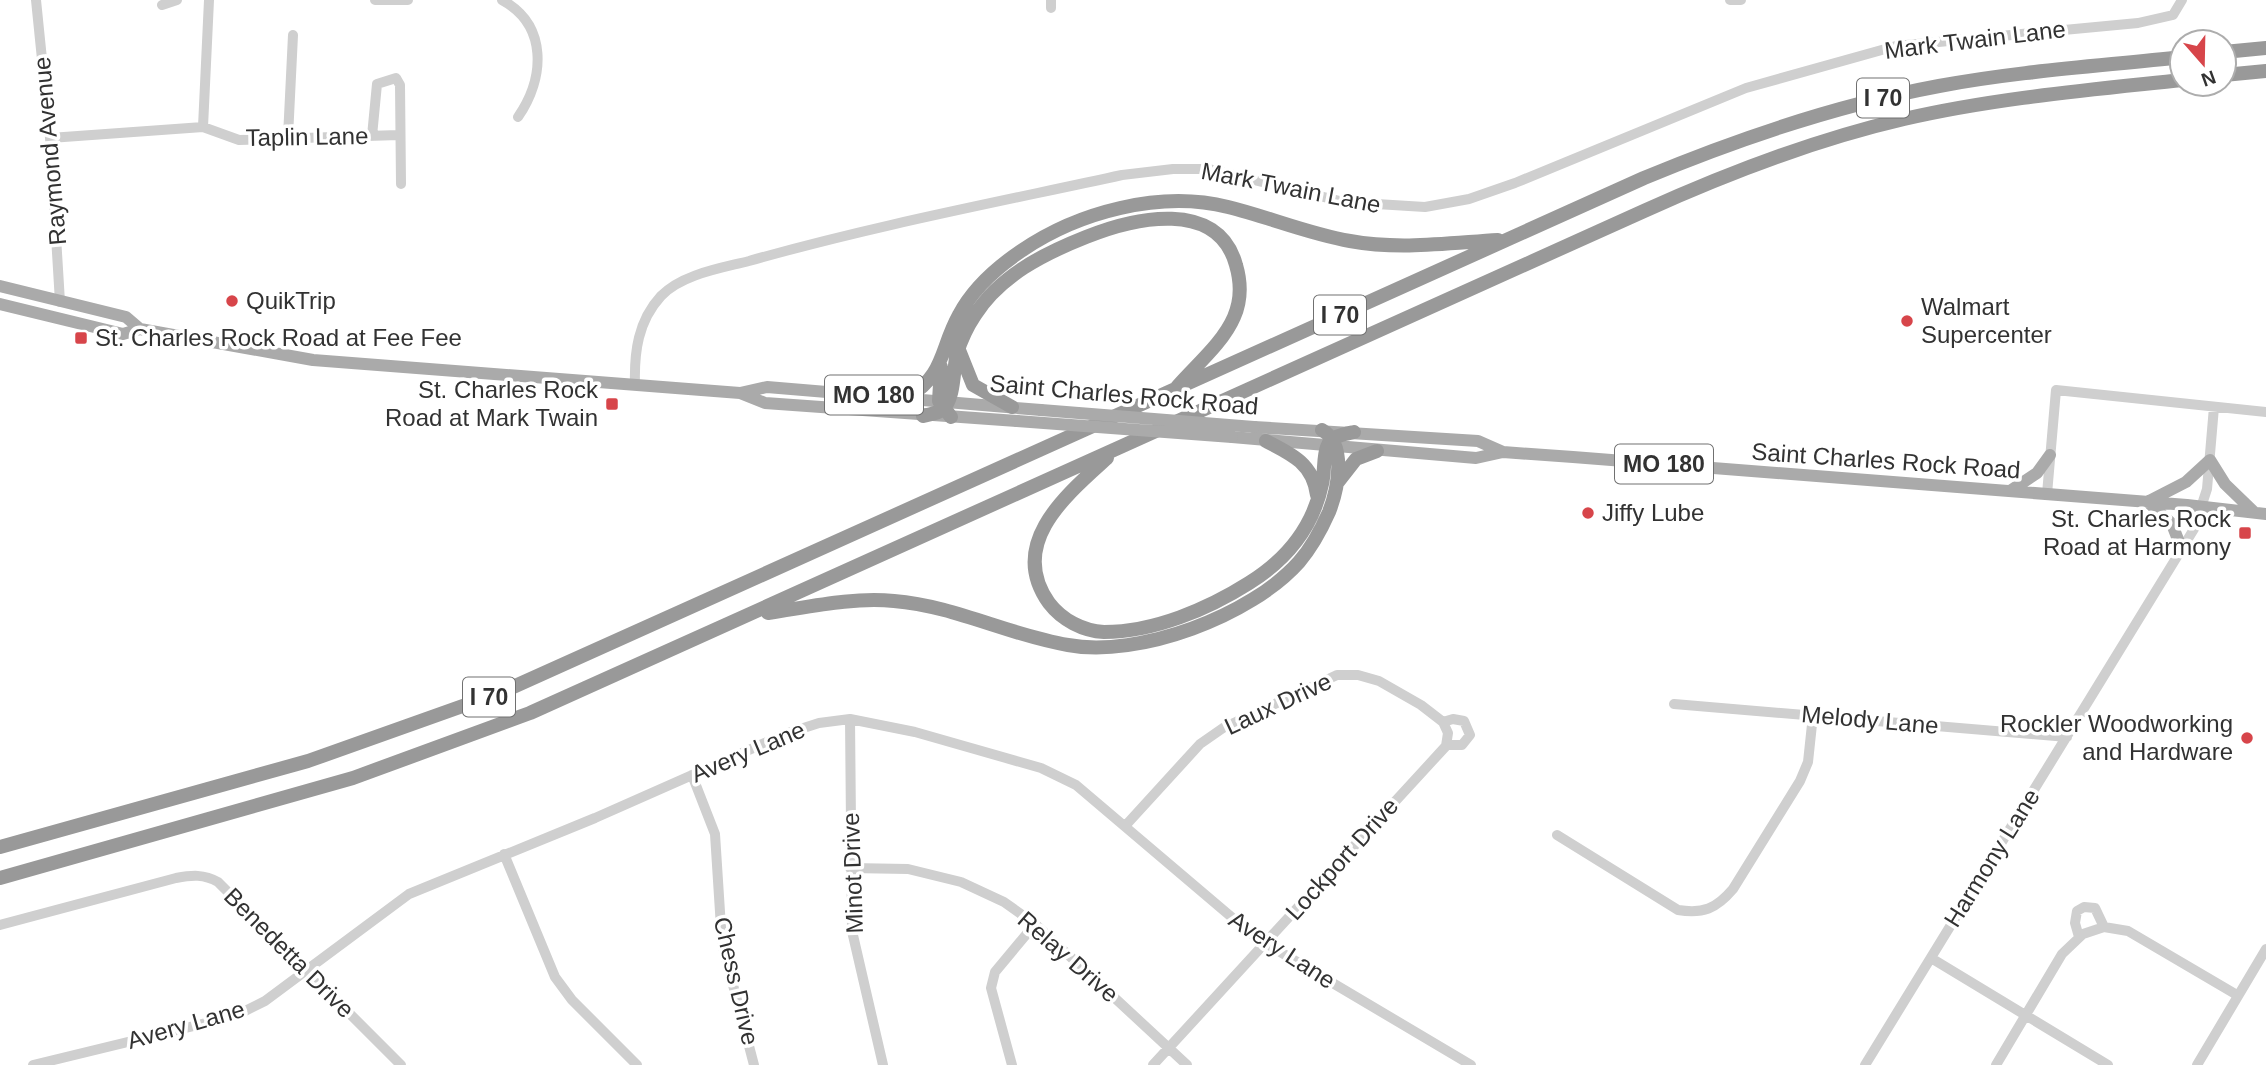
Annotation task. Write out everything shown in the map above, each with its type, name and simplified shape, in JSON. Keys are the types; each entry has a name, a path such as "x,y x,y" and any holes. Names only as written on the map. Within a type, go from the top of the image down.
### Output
{"highway":[{"path":"2238,51 2266,48"},
{"name":"I 70","path":"0,847 296,764 489,697 1692,158 1839,109 1966,82 2168,59"},
{"path":"2238,74 2266,71"},
{"name":"I 70","path":"0,878 257,807 402,762 530,713 1644,211 1767,160 1855,131 1953,109 2168,82"},
{"path":"908,397 930,382 941,362 959,313 986,279 1002,264 1064,228 1144,204 1201,201 1349,241 1382,245 1507,240"},
{"path":"945,407 966,330 988,298 1011,276 1060,247 1119,226 1162,219 1194,221 1208,227 1223,240 1234,257 1240,278 1239,300 1224,333 1174,390"},
{"path":"959,349 963,366 973,384 1015,414"},
{"path":"941,362 945,407"},
{"path":"923,416 945,407"},
{"path":"1330,440 1354,432"},
{"path":"1118,449 1055,507 1036,550 1038,579 1044,595 1063,618 1088,629 1119,630 1166,621 1238,590 1285,555 1305,528 1318,499 1330,440"},
{"path":"749,615 837,603 893,601 952,611 1069,646 1094,648 1147,641 1178,632 1234,609 1286,574 1318,535 1331,506 1336,486 1330,440"},
{"path":"1266,441 1290,453 1307,467 1315,483 1318,499"},
{"path":"1336,486 1356,459 1377,451"}],"main road":[{"name":"Saint Charles Rock Road","path":"0,286 126,317 140,329"},
{"name":"Saint Charles Rock Road","path":"0,304 123,334 140,329 313,360 740,393 767,387 908,397 945,407 1266,441 1330,440"},
{"name":"Saint Charles Rock Road","path":"740,393 765,403 923,416"},
{"name":"Saint Charles Rock Road","path":"1015,414 1041,410 1254,427 1377,451 1476,458 1503,452 2204,506 2260,513"},
{"name":"Saint Charles Rock Road","path":"1354,432 1478,441 1503,452"},
{"path":"2010,491 2039,472 2050,455"},
{"path":"2182,550 2175,529 2147,502 2186,482 2210,460 2225,484 2260,513"}],"street":[{"name":"Raymond Avenue","path":"36,0 50,138 60,302"},
{"path":"162,5 177,0"},
{"path":"203,127 209,0"},
{"path":"375,0 408,0"},
{"path":"502,0 523,15 533,29 539,54 535,81 517,117"},
{"path":"1730,0 1741,0"},
{"name":"Mark Twain Lane","path":"635,385 638,339 648,314 662,295 696,277 797,247 1122,175 1174,169 1209,169 1344,202 1382,206 1425,207 1469,200 1746,88 1896,46 2138,23 2173,15 2182,0"},
{"path":"288,137 293,36"},
{"path":"372,136 377,84 388,78 396,78 400,85 401,184"},
{"name":"Taplin Lane","path":"50,138 203,127 239,140 399,135"},
{"path":"2047,494 2056,390 2266,412"},
{"name":"Harmony Lane","path":"1866,1065 2182,550 2204,506 2214,407"},
{"name":"Laux Drive","path":"1126,825 1200,744 1223,729 1337,675 1358,675 1379,681 1443,722"},
{"name":"Melody Lane","path":"1674,704 2067,737"},
{"path":"1557,835 1678,910 1708,910 1721,903 1733,889 1800,781 1808,762 1813,715"},
{"name":"Avery Lane","path":"33,1065 235,1016 265,1001 409,894 785,734 819,723 850,719 915,732 1041,768 1076,785 1126,825 1215,905 1265,943 1471,1065"},
{"name":"Minot Drive","path":"850,719 852,931 883,1065"},
{"name":"Lockport Drive","path":"1153,1065 1446,745 1462,745 1470,735 1464,721 1443,722"},
{"path":"1443,722 1448,733 1446,745"},
{"name":"Chess Drive","path":"692,775 715,834 722,943 754,1065"},
{"path":"504,855 555,976 572,1000 637,1065"},
{"name":"Relay Drive","path":"850,868 908,869 961,882 1004,902 1035,923 1187,1065"},
{"name":"Benedetta Drive","path":"0,925 176,878 200,875 218,882 401,1065"},
{"path":"2079,937 2075,923 2077,911 2084,907 2095,908 2104,927"},
{"path":"1012,1065 990,988 995,972 1035,923"},
{"path":"1996,1065 2062,954 2079,937 2104,927 2128,931 2237,995"},
{"path":"2197,1065 2266,949"},
{"path":"1931,958 2108,1065"}],"place":[{"name":"QuikTrip","path":"232,301"},
{"name":"Walmart Supercenter","path":"1907,321"},
{"name":"St. Charles Rock Road at Fee Fee","path":"81,338"},
{"name":"St. Charles Rock Road at Mark Twain","path":"612,404"},
{"name":"Jiffy Lube","path":"1588,513"},
{"name":"St. Charles Rock Road at Harmony","path":"2245,533"},
{"name":"Rockler Woodworking and Hardware","path":"2247,738"}]}
